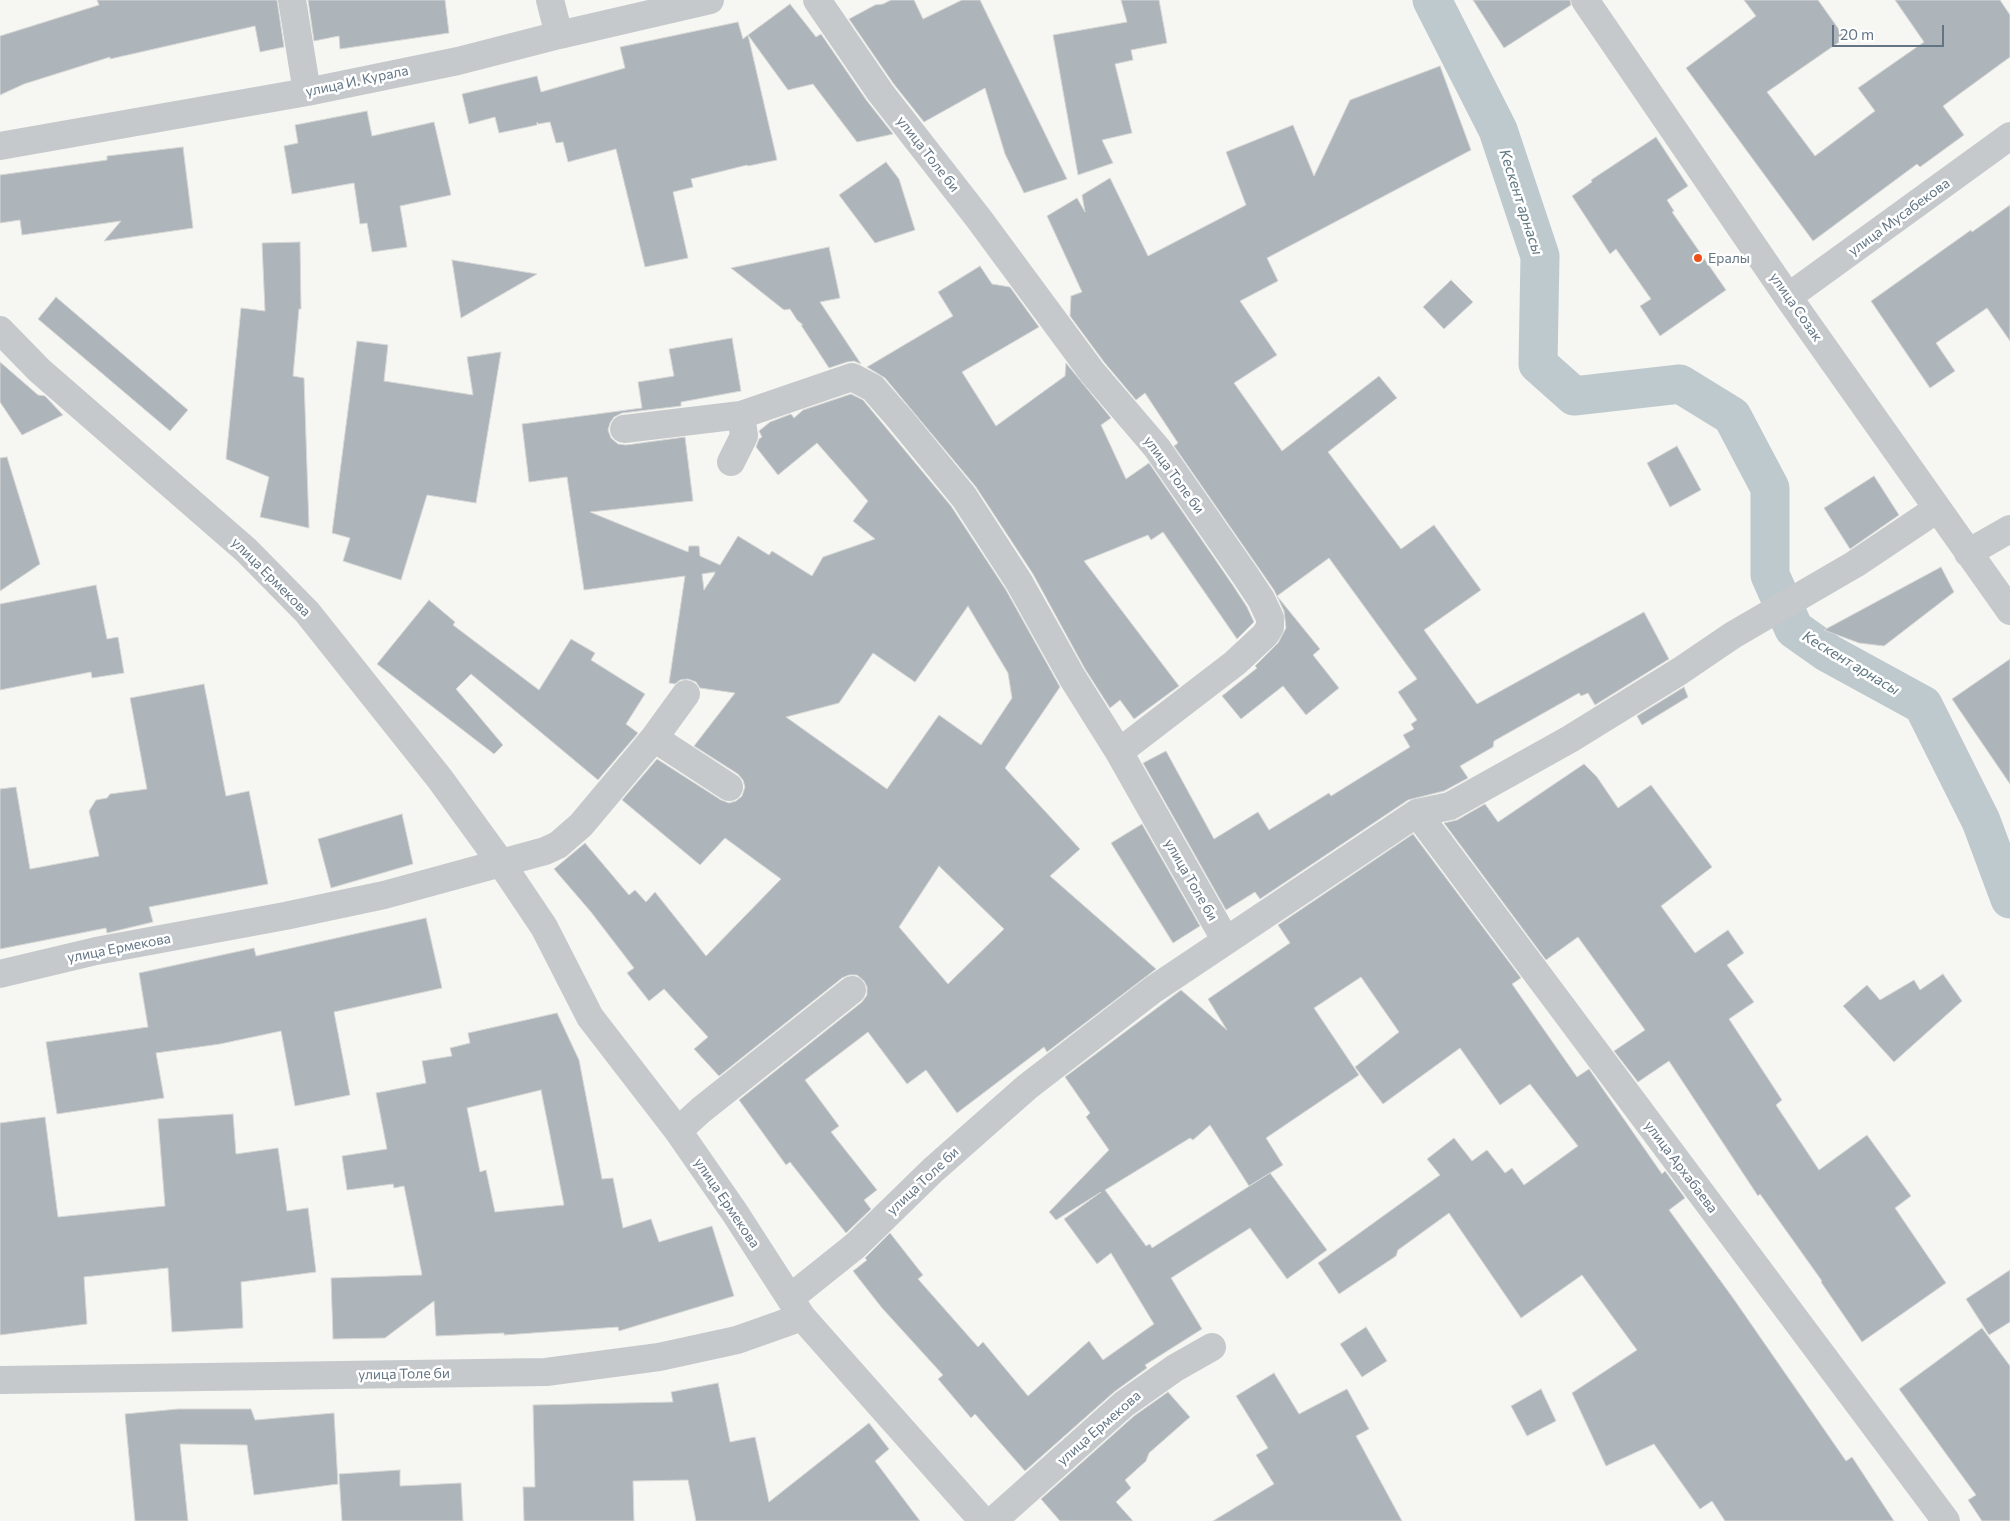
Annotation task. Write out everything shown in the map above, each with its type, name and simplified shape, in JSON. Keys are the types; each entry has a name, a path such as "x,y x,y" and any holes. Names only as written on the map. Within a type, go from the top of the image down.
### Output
{"street":[{"path":"292,0 308,92"},
{"path":"550,0 559,35"},
{"name":"улица И. Курала","path":"0,146 308,92 458,60 710,0"},
{"name":"улица Толе би","path":"816,0 880,92 979,219 1092,372 1158,448 1261,599 1270,618 1270,627 1265,635 1235,663 1119,752 1226,941"},
{"name":"улица Созак","path":"1585,0 1788,297 2010,611"},
{"name":"улица Мусабекова","path":"1788,297 2010,136"},
{"name":"улица Ермекова","path":"0,330 39,370 246,550 306,612 440,779 501,863 544,927 590,1017 678,1131 735,1213 796,1308 983,1521"},
{"path":"624,429 741,415 852,377 873,388 964,497 1019,582 1072,677 1119,752"},
{"path":"731,462 744,436 741,415"},
{"path":"1416,814 1450,806 1570,739 1680,671 1733,635 1790,604 1855,564 1938,509"},
{"path":"1968,553 2010,529"},
{"path":"501,863 545,851 558,845 581,825 654,738 686,694"},
{"path":"654,738 729,787"},
{"name":"улица Толе би","path":"0,1380 546,1372 659,1357 737,1340 796,1308 855,1246 933,1170 1026,1087 1154,989 1416,814"},
{"name":"улица Архабаева","path":"1416,814 1946,1521"},
{"name":"улица Ермекова","path":"0,974 96,951 285,916 384,895 501,863"},
{"path":"678,1131 701,1110 852,990"},
{"name":"улица Ермекова","path":"993,1521 1124,1404 1175,1368 1212,1347"}],"building":[{"path":"97,0 277,0 284,47 260,52 255,26 110,59 110,57 24,84 0,95 0,36 99,5"},
{"path":"308,0 445,0 449,33 340,49 339,36 314,41"},
{"path":"891,0 914,0 923,19 962,0 980,0 1067,179 1024,193 1005,154 985,88 924,122 893,83 849,19 875,5"},
{"path":"1121,0 1159,0 1167,43 1131,50 1133,60 1115,64 1132,133 1102,140 1113,163 1078,175 1053,35 1127,22"},
{"path":"1473,0 1570,0 1571,5 1504,48"},
{"path":"1744,0 1818,0 1845,38 1767,92 1815,156 1875,111 1858,88 1924,42 1895,0 2000,0 2010,15 2010,57 1943,106 1964,135 1920,167 1917,164 1813,241 1686,68 1756,16"},
{"path":"790,4 816,37 821,34 867,101 893,134 857,142 813,84 788,90 748,35"},
{"path":"738,22 743,39 748,35 777,160 747,165 691,179 693,187 673,192 688,258 645,267 616,149 568,162 563,142 556,143 550,122 538,124 537,122 537,125 499,133 495,117 469,124 462,94 537,76 541,92 625,68 620,47"},
{"path":"1440,66 1471,150 1267,258 1278,281 1240,301 1277,355 1234,383 1282,451 1379,376 1397,398 1328,452 1401,549 1434,525 1481,590 1424,630 1477,704 1644,612 1669,659 1595,705 1588,693 1581,696 1579,693 1494,741 1493,747 1460,766 1468,778 1444,791 1408,800 1260,899 1255,892 1226,910 1143,763 1166,751 1214,839 1258,812 1269,830 1329,793 1331,796 1410,747 1403,735 1414,729 1411,724 1417,720 1398,692 1417,679 1329,558 1277,596 1320,649 1313,655 1339,688 1306,715 1283,686 1241,719 1222,696 1257,668 1255,666 1278,643 1286,628 1284,611 1274,590 1174,446 1178,443 1145,393 1136,400 1104,362 1070,316 1071,296 1082,292 1047,216 1077,198 1085,212 1082,195 1110,178 1148,256 1246,205 1226,152 1293,125 1314,176 1350,100"},
{"path":"367,111 372,136 434,122 451,195 400,206 407,247 372,252 367,223 360,224 354,183 292,194 284,146 298,143 295,125"},
{"path":"1656,137 1688,186 1667,200 1674,211 1672,212 1726,290 1660,336 1640,306 1651,299 1616,249 1610,254 1572,196 1592,182 1591,180"},
{"path":"183,147 193,228 104,241 121,221 22,235 20,220 0,223 0,175 107,160 107,156"},
{"path":"886,162 899,179 915,230 875,243 839,195"},
{"path":"2010,205 2010,341 1987,308 1936,343 1955,371 1930,388 1871,301 1971,230 1972,232"},
{"path":"300,242 301,309 299,309 293,376 304,378 309,528 260,517 269,477 226,459 241,308 265,311 262,243"},
{"path":"829,247 840,298 820,302 861,364 854,361 829,368 801,325 803,325 797,320 790,309 784,310 731,268"},
{"path":"452,260 537,274 461,318"},
{"path":"980,266 992,284 1010,287 1039,327 962,372 996,426 1065,376 1066,363 1111,418 1101,425 1126,479 1149,463 1232,584 1254,622 1237,639 1163,532 1151,540 1148,535 1084,561 1179,686 1134,719 1120,700 1110,708 1085,669 1033,574 976,487 885,378 867,367 953,316 938,292"},
{"path":"1451,280 1473,302 1444,329 1423,307"},
{"path":"56,297 188,410 170,431 38,319"},
{"path":"732,338 741,391 681,402 681,406 622,413 614,417 608,430 611,438 618,444 626,445 685,437 693,501 590,512 688,552 689,546 699,546 700,556 720,565 738,536 769,555 772,551 812,576 823,557 875,539 853,521 868,501 817,443 778,475 756,447 759,439 762,437 759,431 770,422 791,414 794,418 803,410 851,394 863,400 951,506 1006,590 1060,687 1005,768 1080,849 1050,876 1156,969 1047,1052 1044,1047 957,1113 926,1070 907,1084 868,1032 805,1080 839,1126 831,1132 877,1190 864,1200 871,1209 846,1233 790,1162 786,1165 739,1100 862,1002 867,995 867,987 864,981 857,975 849,975 842,978 719,1076 694,1049 708,1037 664,989 649,1001 627,973 634,968 591,912 554,869 585,843 629,895 635,890 646,902 655,892 706,956 781,879 725,838 700,865 622,800 657,759 721,800 729,803 736,801 742,796 745,787 743,780 738,774 694,746 735,693 700,688 696,682 688,679 680,680 675,684 669,683 685,576 584,590 567,477 529,482 522,424 642,408 638,382 674,376 669,349","holes":["715,572 714,575 704,590 702,574","968,606 1008,673 1012,698 981,745 939,715 887,789 786,717 839,703 873,653 915,682","939,866 1004,929 948,984 899,927"]},
{"path":"357,341 388,345 384,381 473,395 467,357 501,352 476,503 427,495 401,580 343,561 350,538 332,533"},
{"path":"0,362 38,395 45,396 63,415 22,435 0,402"},
{"path":"1677,446 1701,490 1670,507 1647,463"},
{"path":"7,457 40,564 0,591 0,458"},
{"path":"1874,476 1899,515 1850,549 1824,508"},
{"path":"1941,567 1954,592 1884,646 1859,643 1824,630"},
{"path":"96,585 107,639 118,637 124,673 92,678 91,672 0,690 0,604"},
{"path":"429,600 455,622 453,625 539,690 571,639 595,653 591,660 645,694 626,724 638,733 598,780 471,674 456,689 503,745 494,754 377,664"},
{"path":"2010,659 2010,784 1952,699"},
{"path":"204,684 226,796 249,791 268,884 149,907 153,922 107,933 106,928 0,949 0,789 16,787 30,869 99,856 89,811 96,800 107,798 110,794 147,789 130,698"},
{"path":"1684,687 1688,697 1642,725 1637,716"},
{"path":"1584,764 1597,777 1618,808 1651,785 1712,867 1661,906 1695,953 1728,930 1744,953 1727,965 1754,1002 1729,1019 1782,1100 1776,1105 1819,1170 1867,1135 1911,1196 1895,1208 1946,1283 1862,1342 1822,1281 1760,1194 1758,1196 1669,1061 1638,1082 1614,1051 1645,1030 1578,937 1546,960 1444,823 1457,820 1485,804 1498,822"},
{"path":"402,814 413,864 331,888 318,839"},
{"path":"1142,824 1200,926 1173,943 1111,843"},
{"path":"1413,834 1521,978 1512,984 1577,1077 1589,1069 1662,1174 1665,1171 1685,1198 1669,1210 1733,1298 1846,1461 1852,1457 1894,1521 1725,1521 1712,1501 1700,1509 1654,1444 1606,1466 1572,1393 1637,1350 1582,1275 1521,1318 1449,1213 1398,1250 1396,1256 1339,1294 1318,1263 1440,1175 1427,1159 1454,1138 1472,1161 1487,1150 1505,1173 1512,1168 1524,1185 1578,1146 1530,1084 1500,1105 1460,1048 1383,1104 1355,1067 1399,1032 1361,977 1314,1008 1359,1075 1266,1138 1283,1165 1270,1173 1327,1250 1287,1279 1250,1228 1171,1278 1202,1329 1145,1365 1147,1368 1114,1392 1025,1471 975,1414 971,1418 938,1379 943,1375 882,1308 853,1271 867,1260 865,1258 890,1233 923,1275 918,1279 978,1347 983,1342 1028,1396 1089,1341 1103,1360 1154,1324 1111,1253 1097,1264 1064,1219 1101,1192 1056,1220 1049,1212 1109,1150 1086,1117 1090,1113 1065,1077 1181,990 1227,1030 1208,999 1290,943 1278,925","holes":["1210,1125 1249,1186 1268,1174 1152,1248 1150,1244 1146,1246 1105,1190 1190,1138 1193,1140"]},
{"path":"426,918 442,988 334,1012 350,1095 295,1106 281,1031 220,1044 156,1053 164,1098 57,1114 46,1042 148,1027 139,973 254,948 256,956"},
{"path":"1943,974 1962,1001 1894,1062 1843,1006 1867,985 1880,1000 1914,980 1920,990"},
{"path":"557,1013 579,1060 602,1179 613,1178 623,1228 651,1219 659,1242 712,1226 734,1296 619,1331 618,1327 504,1335 504,1333 436,1336 434,1301 385,1338 333,1339 331,1278 422,1275 404,1186 394,1188 393,1184 347,1190 342,1156 387,1149 376,1093 426,1083 422,1061 452,1056 450,1048 470,1043 468,1033","holes":["541,1090 564,1205 495,1212 486,1170 480,1172 467,1108"]},
{"path":"233,1114 236,1154 278,1148 287,1211 308,1208 316,1272 241,1282 243,1328 172,1332 168,1268 84,1277 87,1324 0,1335 0,1123 45,1117 58,1217 165,1206 158,1119"},
{"path":"2010,1270 2010,1322 1989,1335 1966,1299"},
{"path":"1366,1327 1387,1361 1362,1377 1340,1344"},
{"path":"1982,1328 2010,1366 2010,1521 1982,1521 1968,1500 1976,1495 1899,1389"},
{"path":"1274,1373 1299,1414 1347,1389 1369,1429 1356,1436 1402,1521 1213,1521 1274,1484 1256,1455 1268,1448 1236,1396"},
{"path":"718,1383 730,1442 755,1437 769,1502 869,1423 889,1449 875,1461 920,1521 696,1521 688,1480 633,1481 634,1521 524,1521 523,1487 535,1487 533,1405 673,1402 671,1392"},
{"path":"1541,1389 1556,1421 1527,1436 1511,1406"},
{"path":"1168,1392 1190,1417 1149,1453 1146,1461 1125,1480 1131,1488 1116,1502 1133,1521 1060,1521 1041,1499 1134,1416"},
{"path":"178,1409 251,1409 255,1420 334,1413 338,1484 254,1495 247,1445 180,1444 188,1521 135,1521 125,1414"},
{"path":"400,1470 400,1486 461,1483 463,1521 342,1521 339,1474"}],"waterway":[{"name":"Кескент арнасы","path":"1432,0 1498,130 1540,256 1538,364 1574,396 1680,384 1732,416 1770,488 1770,575 1794,629 1828,653 1923,705 1981,821 2010,899"}],"place":[{"name":"Ералы","path":"1698,258"}]}
